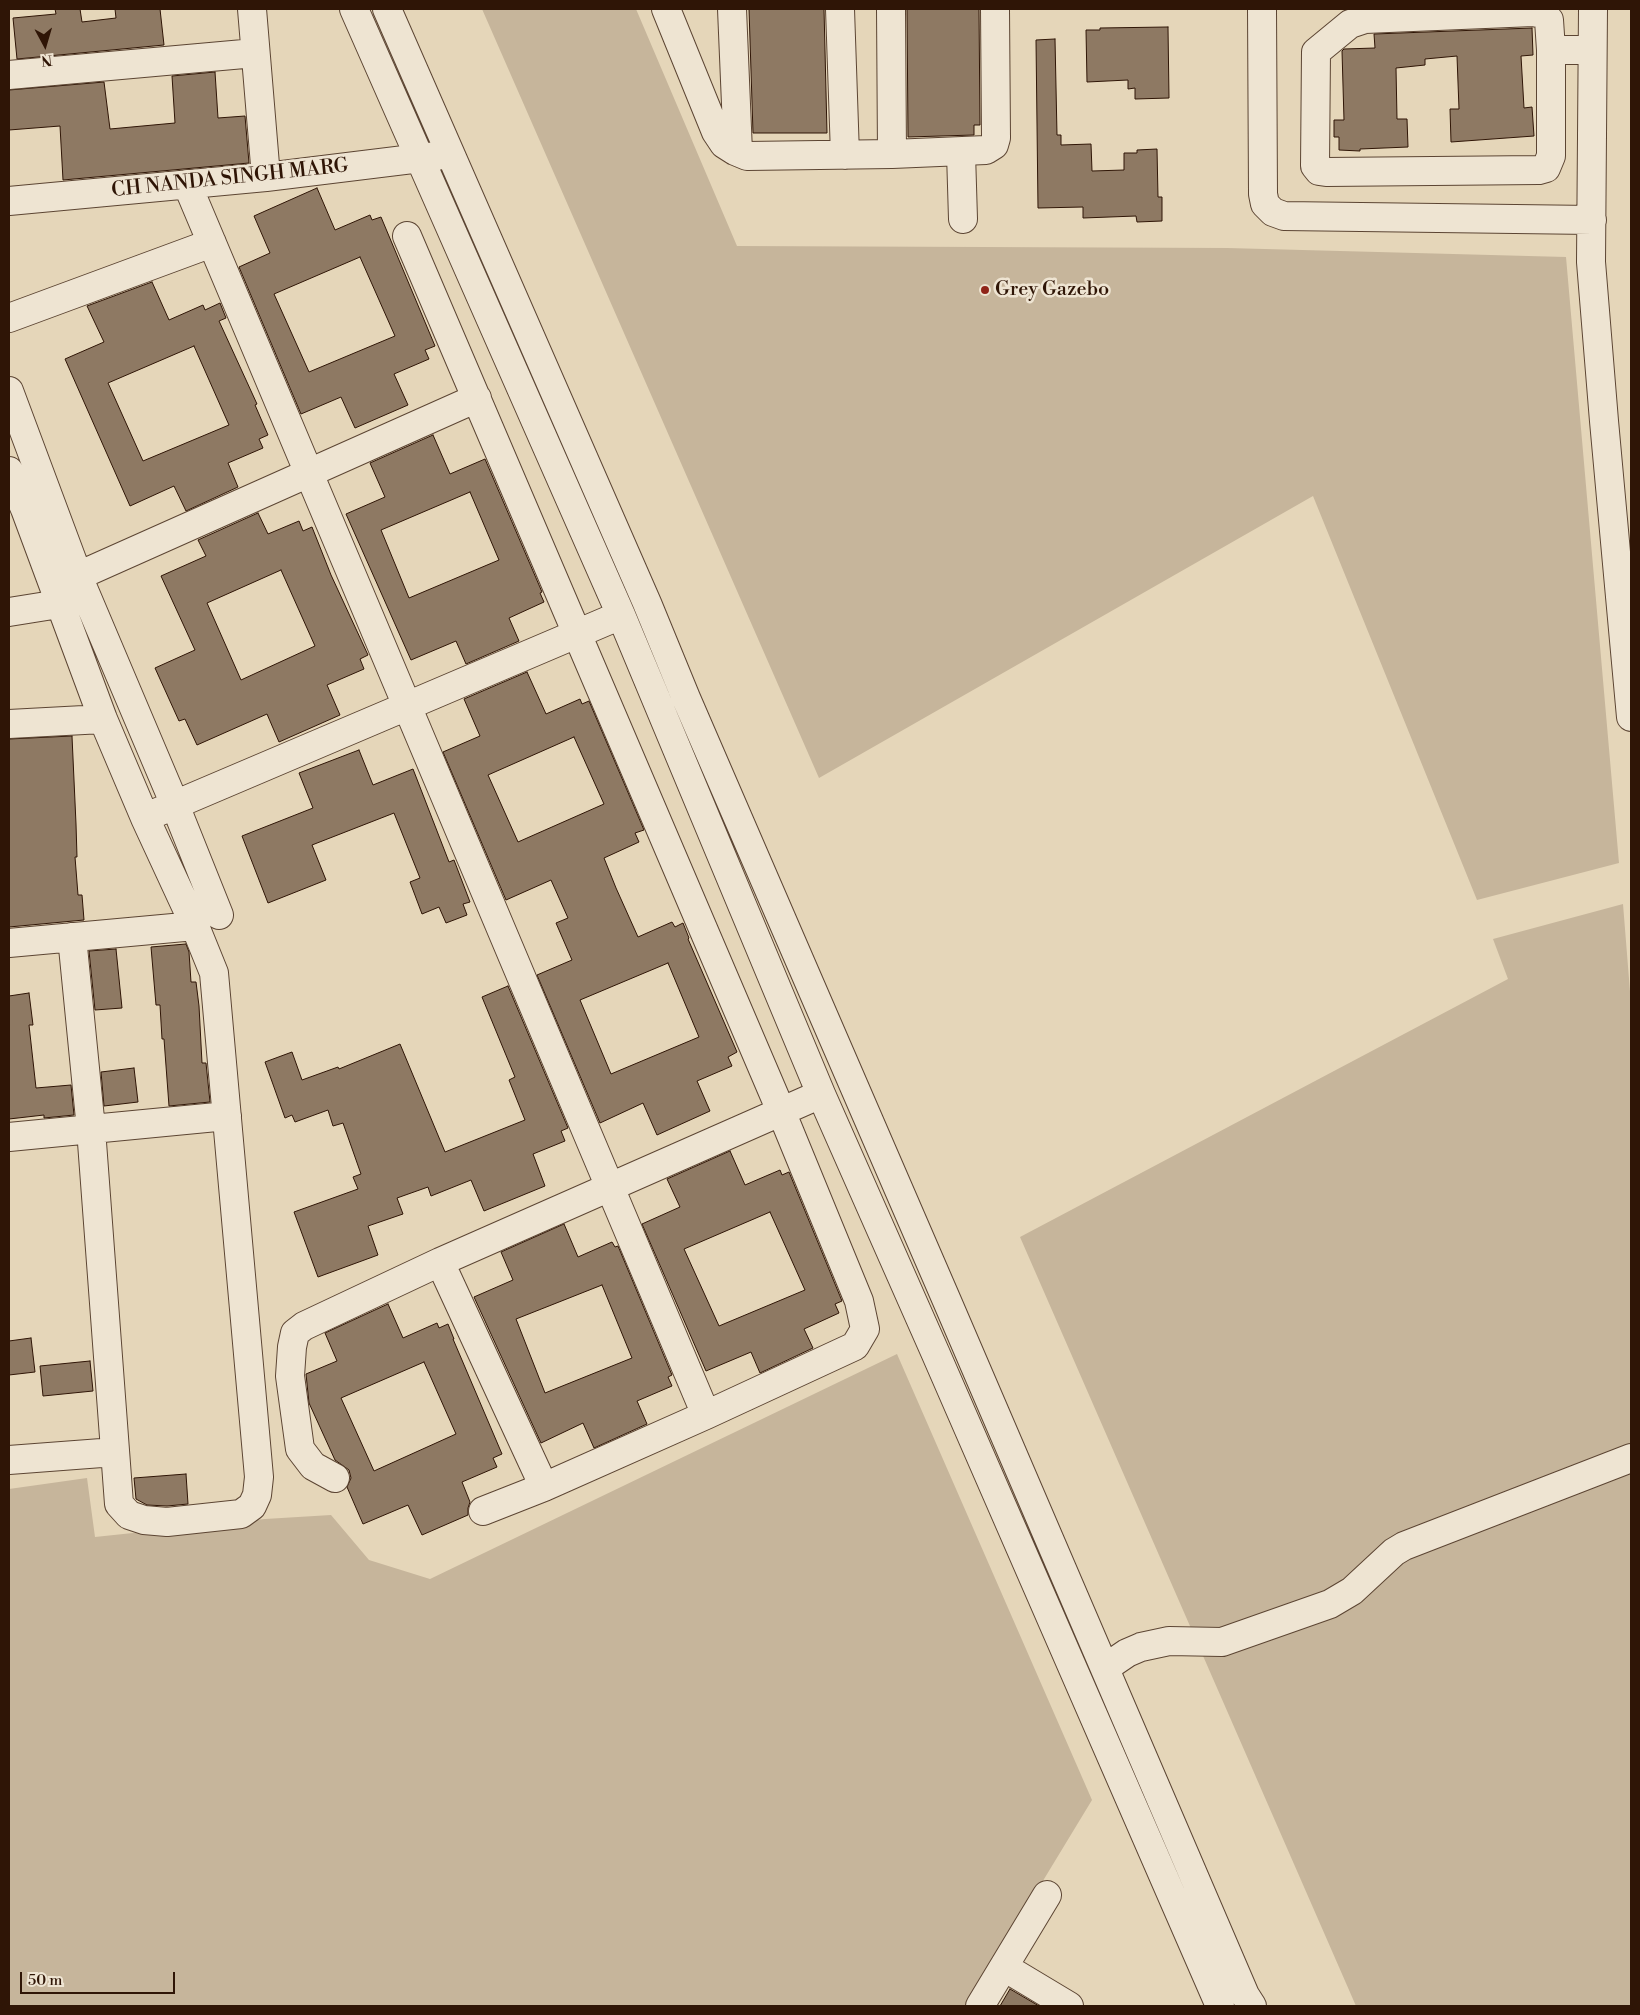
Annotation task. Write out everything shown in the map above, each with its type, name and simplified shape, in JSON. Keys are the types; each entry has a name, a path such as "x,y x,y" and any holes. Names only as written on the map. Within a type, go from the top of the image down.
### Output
{"street":[{"path":"252,9 266,177"},
{"path":"354,9 621,615 821,1094 940,1361 1220,2006"},
{"path":"387,9 648,603 686,698 1241,1986 1252,2006"},
{"path":"666,9 716,132 724,144 747,156 892,154 986,150 994,145 996,138 995,9"},
{"path":"732,9 738,152"},
{"path":"840,9 845,155"},
{"path":"891,9 892,154"},
{"path":"1262,9 1263,194 1265,204 1273,212 1284,216 1592,220"},
{"path":"1593,9 1592,262 1604,420 1631,717"},
{"path":"1533,12 1543,14 1549,20 1551,50 1551,156 1546,168 1539,170 1326,172 1319,171 1315,166 1314,86 1316,52 1350,24 1365,19 1533,12"},
{"path":"1551,50 1592,50"},
{"path":"9,75 256,53"},
{"path":"961,152 963,219"},
{"name":"CH NANDA SINGH MARG","path":"9,201 266,177 420,159 451,153"},
{"path":"187,184 706,1415"},
{"path":"407,236 781,1111 859,1301 864,1329 855,1346 544,1487 483,1511"},
{"path":"9,318 212,243"},
{"path":"9,390 78,576 175,805 207,921 214,973 259,1477 257,1494 252,1506 241,1514 167,1522 144,1520 129,1515 120,1504 90,1129 72,937"},
{"path":"78,576 477,398"},
{"path":"9,471 17,510 59,604 103,719 145,818 207,921"},
{"path":"9,612 59,604"},
{"path":"145,818 621,615"},
{"path":"659,708 686,698"},
{"path":"9,724 103,719"},
{"path":"9,943 207,921"},
{"path":"335,1478 313,1466 300,1449 290,1376 295,1333 304,1326 440,1262 821,1094"},
{"path":"9,1137 227,1116"},
{"path":"440,1262 544,1487"},
{"path":"9,1460 115,1452"},
{"path":"1105,1668 1141,1647 1168,1642 1222,1642 1330,1604 1352,1591 1394,1552 1404,1546 1631,1458"},
{"path":"980,2006 1047,1895"},
{"path":"1004,1967 1068,2006"}],"shaded area":[{"path":"482,9 636,9 737,246 1227,248 1566,257 1619,863 1477,900 1313,496 819,778"},
{"path":"1623,904 1631,1004 1631,2006 1356,2006 1020,1237 1508,979 1493,939"},
{"path":"897,1354 1092,1800 967,2006 9,2006 9,1489 87,1478 95,1537 265,1519 331,1515 369,1560 430,1579"}],"building":[{"path":"55,9 80,9 82,22 116,18 115,9 160,9 164,45 17,59 13,18 56,14"},
{"path":"749,9 824,9 827,133 753,133"},
{"path":"907,9 979,9 980,125 974,125 974,135 908,137"},
{"path":"1168,27 1169,98 1135,99 1135,88 1128,89 1128,80 1087,82 1086,30"},
{"path":"1532,28 1533,55 1521,56 1524,108 1532,107 1534,136 1451,142 1450,109 1459,109 1457,56 1425,59 1425,65 1396,68 1397,119 1407,119 1408,147 1360,149 1360,151 1339,150 1339,137 1334,137 1334,120 1344,120 1342,51 1344,49 1375,48 1374,34"},
{"path":"1055,39 1057,135 1061,135 1061,145 1091,144 1092,171 1124,170 1124,153 1137,153 1137,150 1157,149 1158,197 1162,197 1162,221 1137,222 1136,216 1083,218 1083,207 1038,208 1036,40"},
{"path":"215,72 218,118 245,116 249,163 63,180 60,126 9,130 9,90 104,82 110,129 175,123 172,76"},
{"path":"317,188 335,230 370,215 372,220 381,217 435,346 425,350 429,359 394,374 408,405 355,428 341,397 301,414 239,267 270,253 254,216","holes":["360,257 395,336 309,372 274,294"]},
{"path":"152,282 169,320 203,305 205,310 220,303 226,318 219,321 257,404 255,405 268,435 259,439 263,448 228,463 238,487 186,511 174,486 130,506 65,359 104,342 87,306","holes":["194,346 229,425 143,461 108,383"]},
{"path":"433,435 450,474 485,459 542,592 540,593 544,602 509,618 519,641 466,664 456,641 411,660 346,514 385,497 370,463","holes":["470,492 499,560 409,598 381,530"]},
{"path":"258,513 268,534 299,521 303,531 312,527 331,575 368,655 360,659 364,669 327,685 340,715 279,742 267,714 197,745 185,719 179,721 155,668 195,650 161,576 206,556 198,540","holes":["281,570 315,646 241,680 207,603"]},
{"path":"527,672 546,714 580,699 582,704 589,701 644,830 635,833 639,842 604,858 616,888 638,937 672,922 675,927 683,923 688,939 737,1052 728,1057 732,1066 697,1081 710,1111 657,1135 643,1103 600,1123 537,975 572,960 556,923 568,918 551,880 506,900 443,752 480,736 464,699","holes":["574,737 604,804 518,842 488,775","668,963 699,1037 611,1074 580,1000"]},
{"path":"72,736 77,857 75,857 78,895 82,895 84,920 9,927 9,739"},
{"path":"359,750 373,785 413,769 449,862 454,860 470,902 463,904 467,915 446,923 439,907 422,914 410,882 420,878 394,813 312,845 326,880 268,903 242,836 313,808 299,773"},
{"path":"186,944 189,952 191,982 196,982 202,1063 206,1063 210,1102 169,1106 164,1039 162,1039 160,1005 156,1005 151,947"},
{"path":"116,949 122,1008 95,1010 89,951"},
{"path":"508,986 568,1128 561,1131 565,1141 533,1154 545,1186 484,1211 471,1180 431,1196 428,1187 397,1198 403,1214 368,1226 378,1255 318,1277 294,1212 358,1189 353,1177 361,1174 343,1123 333,1126 328,1110 295,1122 292,1115 285,1118 265,1062 292,1052 302,1080 338,1067 339,1069 400,1044 445,1152 525,1120 509,1080 515,1077 482,997"},
{"path":"29,993 33,1025 29,1025 36,1088 71,1085 74,1115 44,1118 44,1115 9,1119 9,996"},
{"path":"134,1068 138,1102 104,1106 101,1072"},
{"path":"730,1151 745,1185 780,1170 782,1175 789,1172 842,1301 835,1304 839,1313 804,1329 813,1348 760,1373 751,1352 706,1371 642,1224 680,1207 667,1179","holes":["770,1212 805,1290 719,1326 684,1249"]},
{"path":"564,1224 578,1257 612,1242 615,1247 618,1246 672,1375 668,1377 672,1386 637,1401 647,1424 594,1448 583,1423 541,1443 474,1297 513,1280 501,1252","holes":["602,1285 632,1358 545,1393 516,1319"]},
{"path":"388,1304 403,1338 437,1323 439,1328 448,1324 502,1454 493,1458 497,1467 462,1482 470,1502 468,1515 422,1535 408,1505 363,1524 347,1487 351,1478 349,1470 335,1460 309,1403 306,1374 337,1361 325,1333","holes":["424,1362 456,1434 374,1471 341,1398"]},
{"path":"31,1338 35,1372 9,1375 9,1341"},
{"path":"90,1361 93,1391 43,1396 40,1366"},
{"path":"186,1474 188,1504 147,1505 136,1499 134,1478"},
{"path":"1010,1989 1039,2006 1000,2006"}],"place":[{"name":"Grey Gazebo","path":"985,290"}]}
